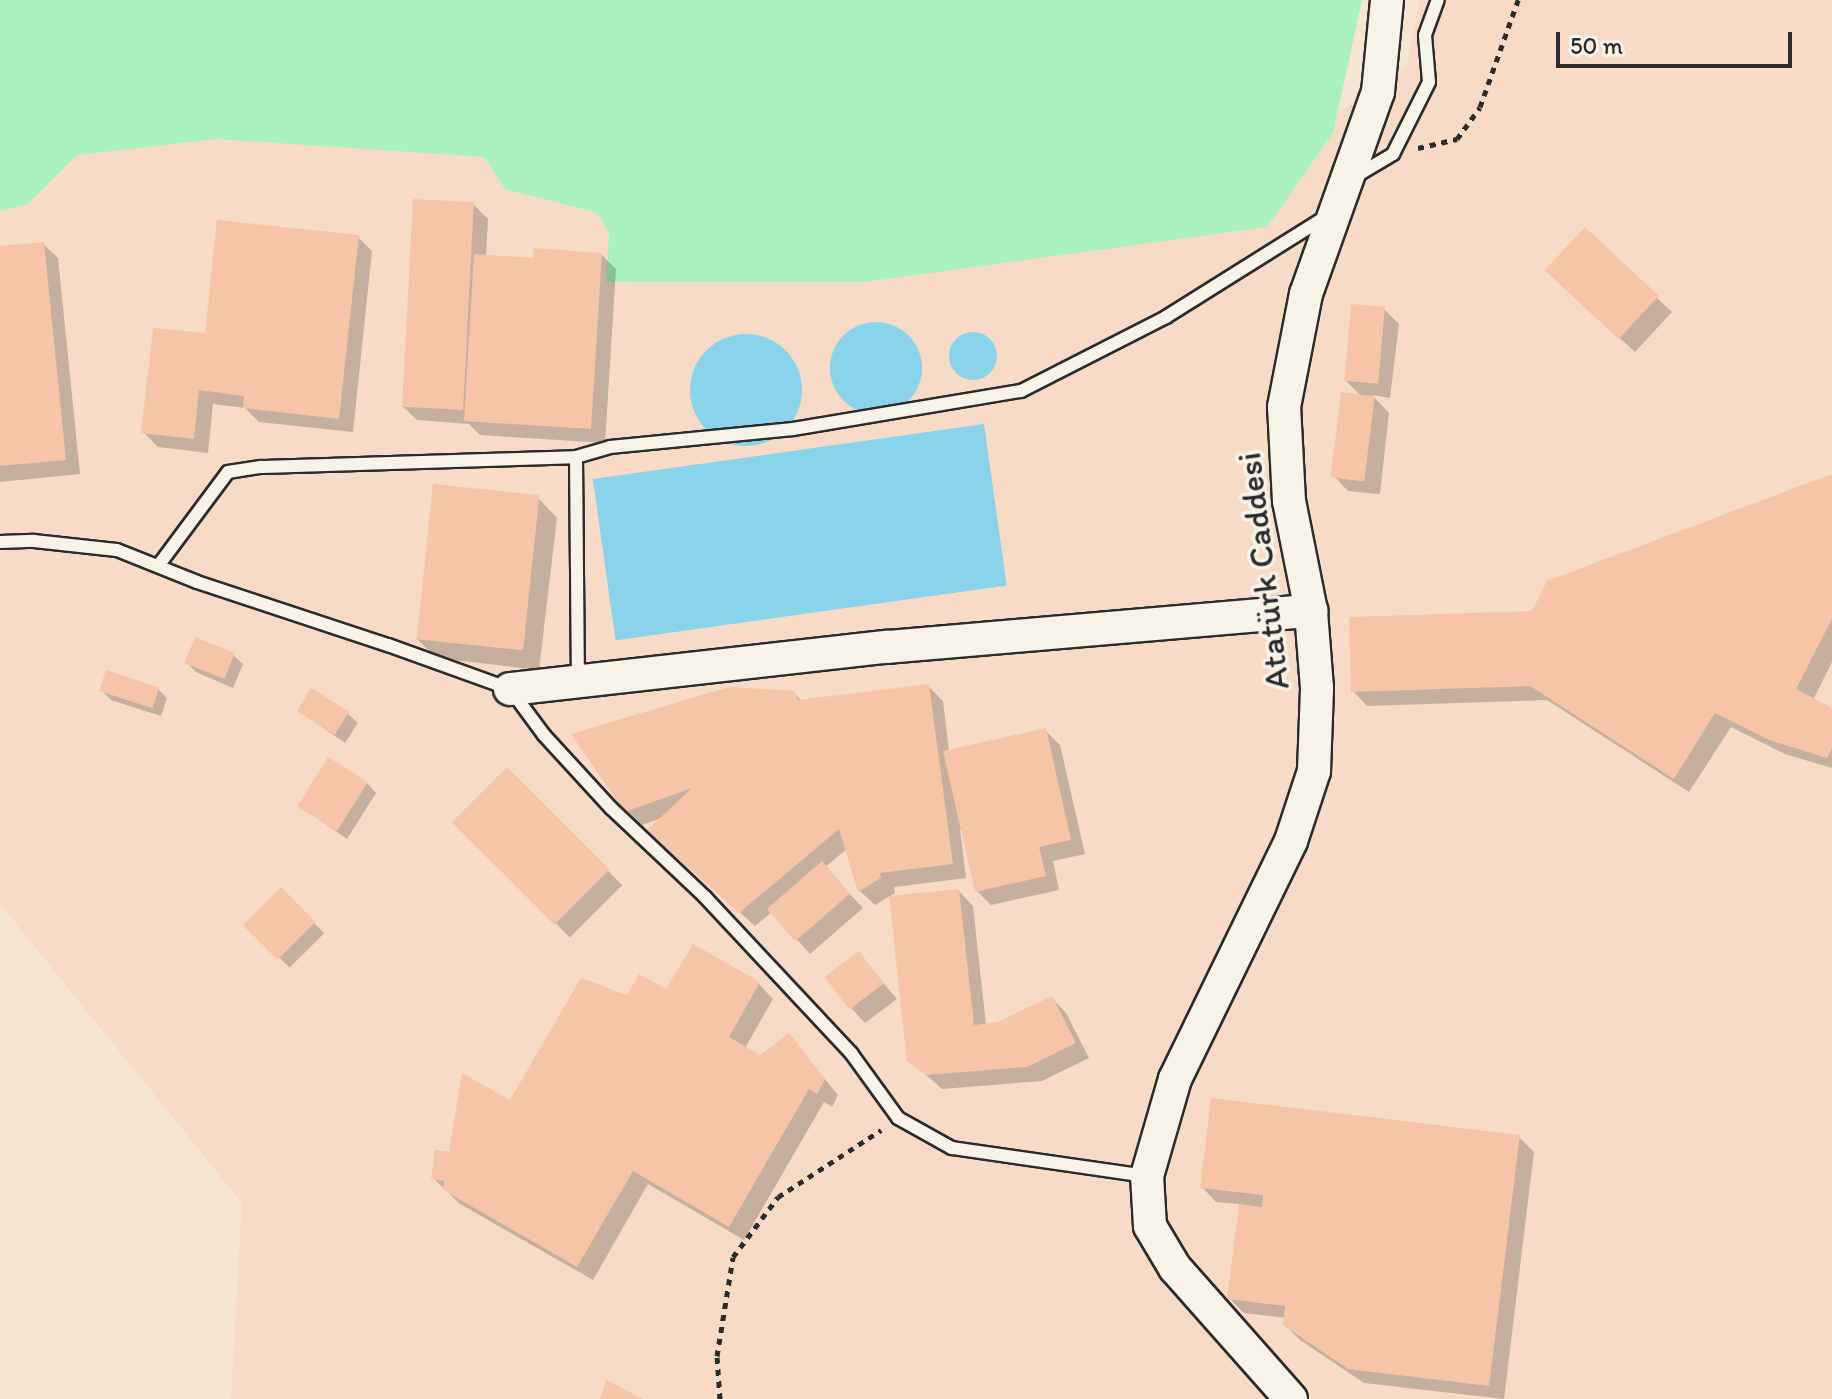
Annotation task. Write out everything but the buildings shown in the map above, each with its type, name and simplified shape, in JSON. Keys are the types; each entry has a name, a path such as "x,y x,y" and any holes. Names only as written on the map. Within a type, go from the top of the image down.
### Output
{"street":[{"name":"Atatürk Caddesi","path":"1291,1399 1175,1268 1150,1226 1147,1176 1175,1079 1291,841 1314,771 1317,688 1311,611 1289,501 1284,407 1306,294 1378,92 1387,0"},
{"path":"510,689 887,647 1311,611"}],"lane":[{"path":"158,566 228,472 261,467 576,457 610,447 793,429 1021,391 1166,317 1342,196 1393,154 1429,82 1425,35 1438,0"},
{"path":"576,457 578,682"},
{"path":"0,542 34,541 117,550 510,689 544,735 611,808 705,897 851,1053 898,1118 952,1148 1147,1176"}],"path":[{"path":"1393,154 1457,139 1480,107 1518,0"},
{"path":"720,1399 717,1356 733,1257 778,1197 898,1118"}],"shaded area":[{"path":"1420,0 1832,0 1832,1399 231,1399 242,1203 0,904 0,118 1213,197 1406,67"}],"green space":[{"path":"0,0 1362,0 1333,133 1267,227 865,282 606,282 609,234 598,213 505,189 484,157 218,139 77,155 28,204 0,211"}],"water":[{"path":"876,322 894,325 909,335 919,350 922,368 919,386 909,401 894,411 876,414 858,411 843,401 833,386 830,368 833,350 843,335 858,325"},
{"path":"973,332 990,339 997,356 990,373 973,380 956,373 949,356 956,339"},
{"path":"746,334 767,338 786,350 798,369 802,390 798,411 786,430 767,442 746,446 725,442 706,430 694,411 690,390 694,369 706,350 725,338"},
{"path":"984,424 1007,585 616,640 593,479"}]}
